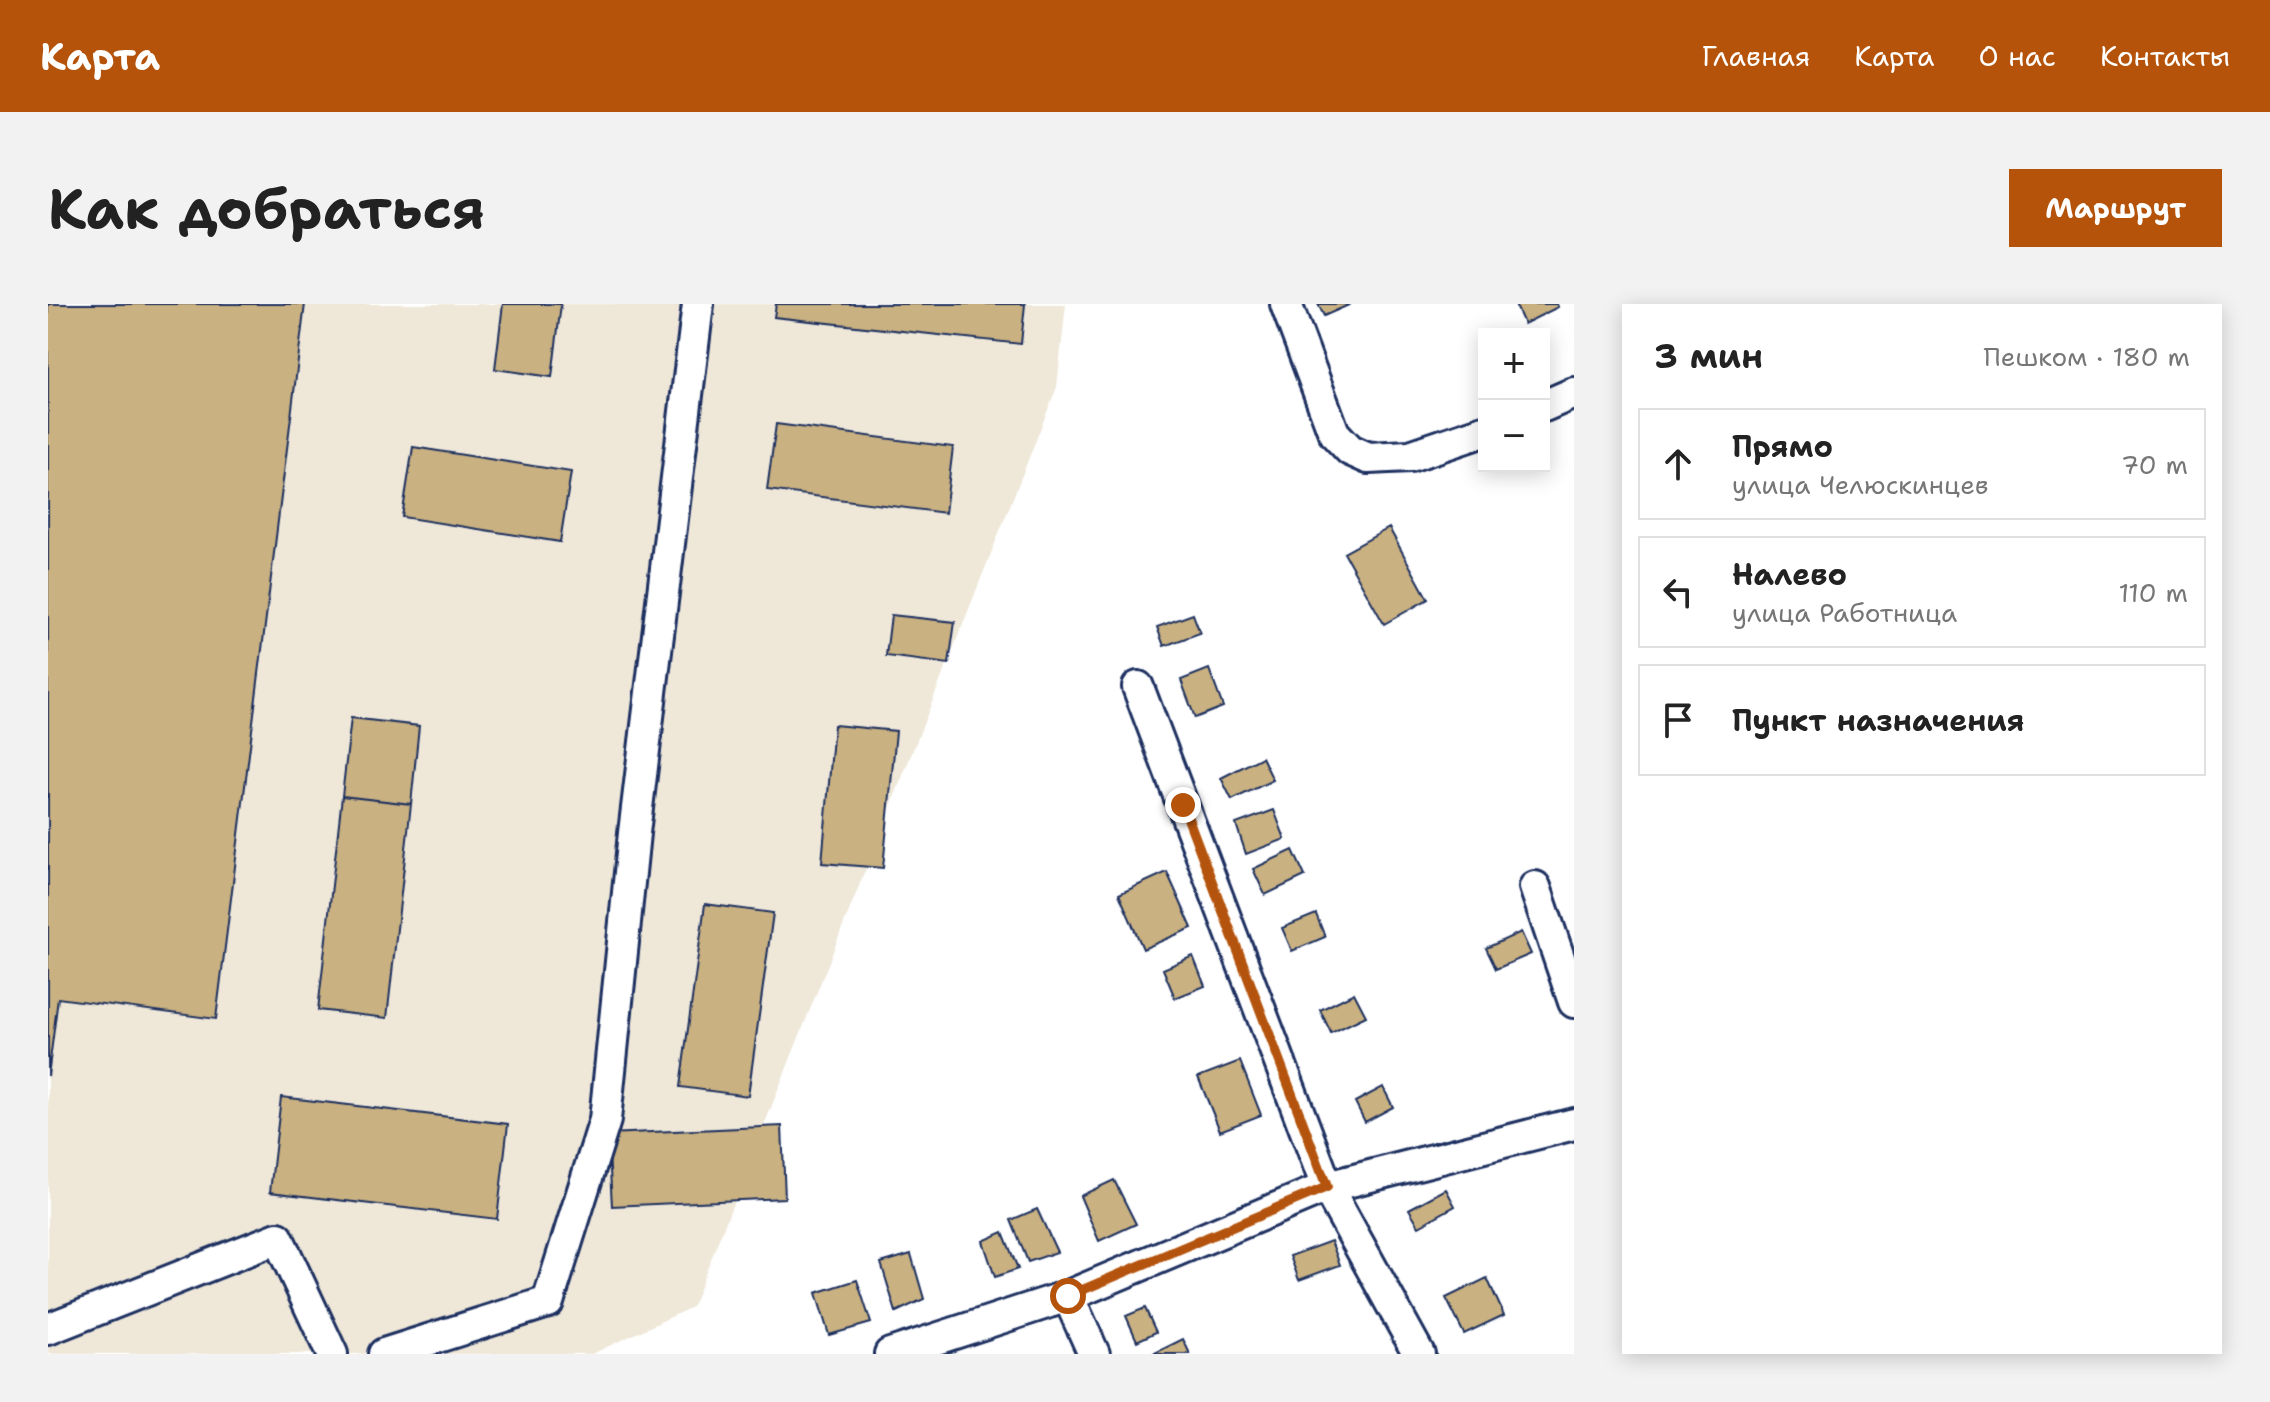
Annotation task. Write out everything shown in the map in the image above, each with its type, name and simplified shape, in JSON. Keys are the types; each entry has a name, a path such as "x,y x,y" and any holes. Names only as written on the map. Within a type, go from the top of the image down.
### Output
{"street":[{"path":"384,1354 548,1302 605,1120 634,833 698,304"},
{"path":"1286,304 1334,433 1350,450 1368,458 1410,456 1478,433"},
{"path":"1550,403 1574,393"},
{"path":"1138,687 1327,1187 1419,1354"},
{"path":"1535,887 1574,1002"},
{"path":"890,1354 1068,1296 1327,1187 1574,1124"},
{"path":"48,1329 278,1238 332,1354"},
{"path":"1068,1296 1094,1354"}],"shaded area":[{"path":"48,304 1066,304 1057,387 692,1307 592,1354 48,1354"}],"building":[{"path":"48,304 305,304 216,1019 58,998 48,1076"},
{"path":"503,304 561,304 552,377 495,369"},
{"path":"776,304 1025,304 1021,344 774,317"},
{"path":"1318,304 1351,304 1324,316"},
{"path":"1515,304 1557,304 1558,307 1524,324"},
{"path":"776,424 953,447 945,513 767,490"},
{"path":"413,447 571,472 560,542 402,517"},
{"path":"1389,528 1428,599 1384,624 1344,553"},
{"path":"1193,614 1200,633 1164,646 1157,627"},
{"path":"891,615 955,622 949,664 886,656"},
{"path":"1209,669 1223,707 1195,718 1181,680"},
{"path":"351,718 419,726 411,804 342,796"},
{"path":"834,725 896,731 883,868 822,863"},
{"path":"1262,757 1273,780 1232,800 1221,778"},
{"path":"342,796 411,804 387,1018 318,1010"},
{"path":"1274,810 1285,839 1246,854 1236,824"},
{"path":"1293,850 1305,876 1265,895 1253,869"},
{"path":"1167,872 1192,928 1143,949 1119,894"},
{"path":"705,904 773,913 748,1096 680,1087"},
{"path":"1316,914 1325,937 1292,951 1282,928"},
{"path":"1521,932 1531,954 1496,969 1486,948"},
{"path":"1193,956 1205,986 1175,998 1163,969"},
{"path":"1354,993 1366,1016 1331,1033 1320,1010"},
{"path":"1240,1061 1261,1115 1220,1131 1198,1077"},
{"path":"1383,1087 1393,1107 1365,1122 1355,1102"},
{"path":"281,1097 508,1124 497,1219 270,1192"},
{"path":"782,1126 785,1198 612,1206 608,1134"},
{"path":"1114,1180 1136,1224 1099,1241 1080,1196"},
{"path":"1446,1189 1455,1206 1419,1226 1409,1209"},
{"path":"1037,1209 1057,1252 1028,1262 1011,1220"},
{"path":"1003,1232 1018,1269 995,1277 983,1241"},
{"path":"1331,1241 1340,1265 1299,1280 1290,1256"},
{"path":"911,1254 924,1299 896,1312 881,1263"},
{"path":"1487,1278 1504,1315 1464,1334 1446,1298"},
{"path":"857,1280 871,1323 829,1335 816,1293"},
{"path":"1145,1308 1156,1332 1137,1341 1126,1316"},
{"path":"1183,1339 1190,1354 1153,1354"}],"route":[{"path":"1068,1296 1327,1187 1183,805"}]}
